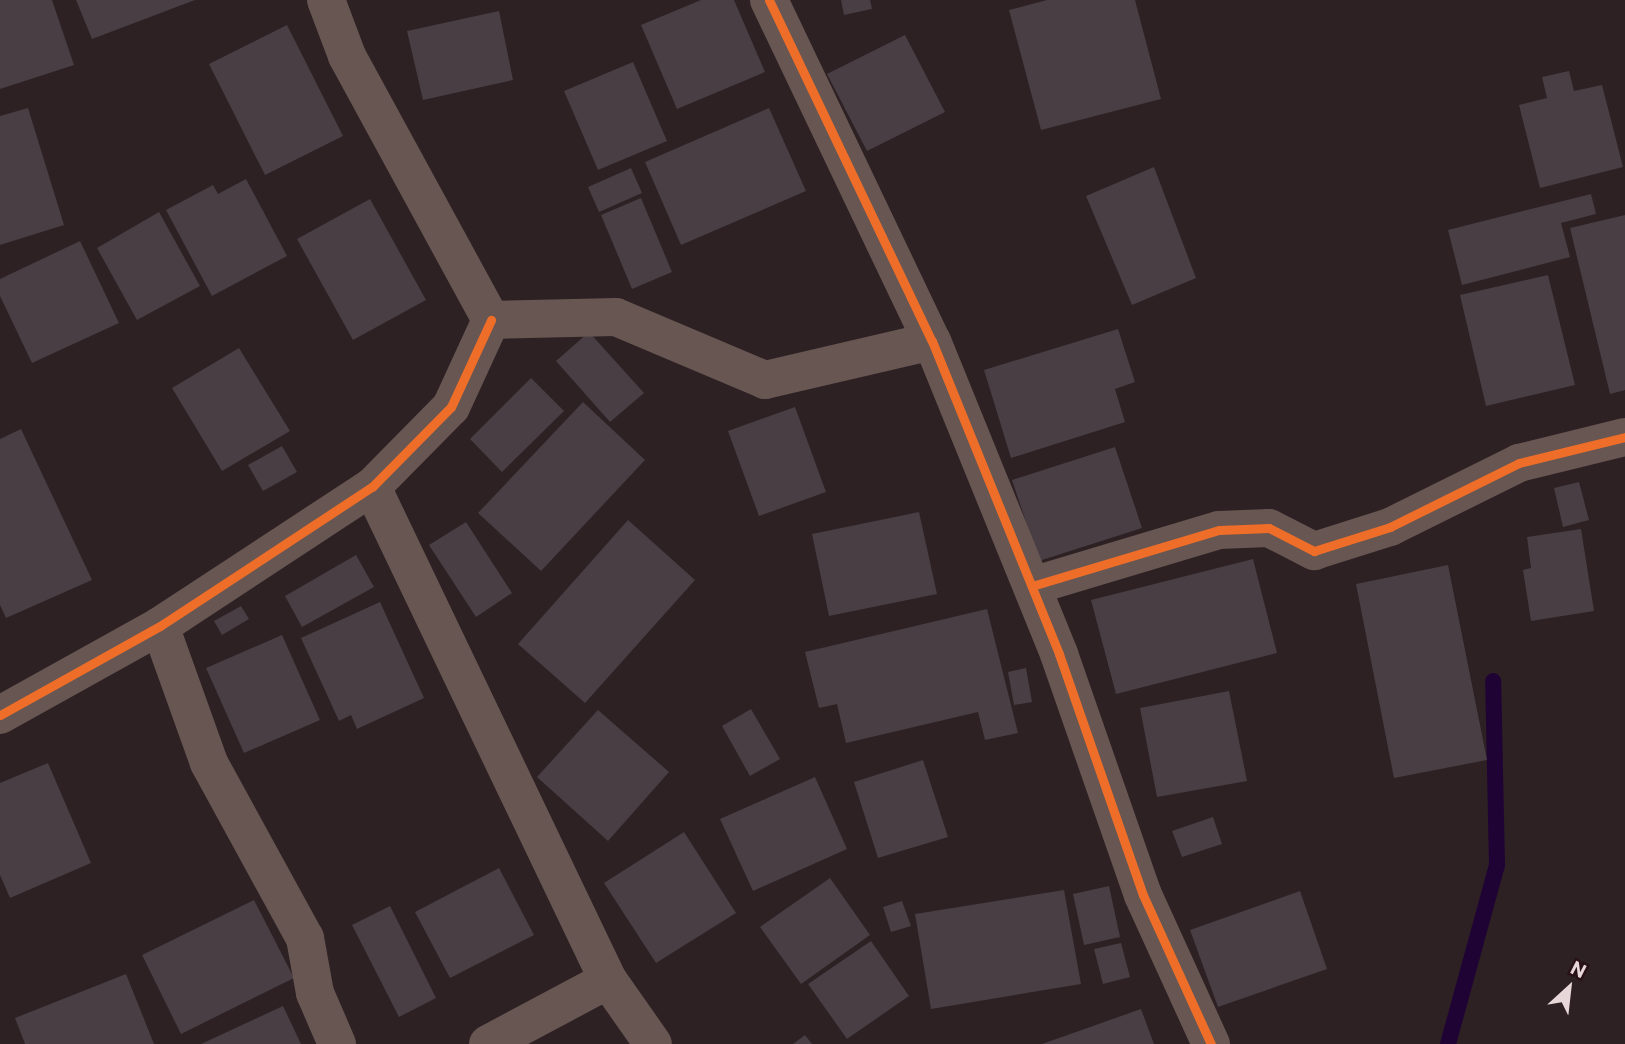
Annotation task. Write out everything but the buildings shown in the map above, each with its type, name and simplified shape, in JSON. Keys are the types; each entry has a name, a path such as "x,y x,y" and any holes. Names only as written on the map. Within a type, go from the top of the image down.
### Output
{"street":[{"path":"326,0 347,57 491,320"},
{"path":"769,0 932,341 1032,586 1143,895 1218,1043"},
{"path":"491,320 616,317 765,380 932,341"},
{"path":"0,715 160,625 372,487 451,407 491,320"},
{"path":"1032,586 1219,530 1269,528 1314,551 1390,527 1519,463 1625,437"},
{"path":"372,487 608,980 653,1044"},
{"path":"160,625 209,763 306,938 315,993 337,1044"},
{"path":"488,1044 608,980"}],"waterway":[{"path":"1448,1044 1497,865 1493,681"}],"cycle path":[{"path":"769,0 932,341 1059,654 1143,895 1211,1044"},
{"path":"0,715 160,626 372,487 451,407 491,320"},
{"path":"1032,586 1219,530 1269,528 1314,551 1390,527 1519,463 1625,437"}]}
